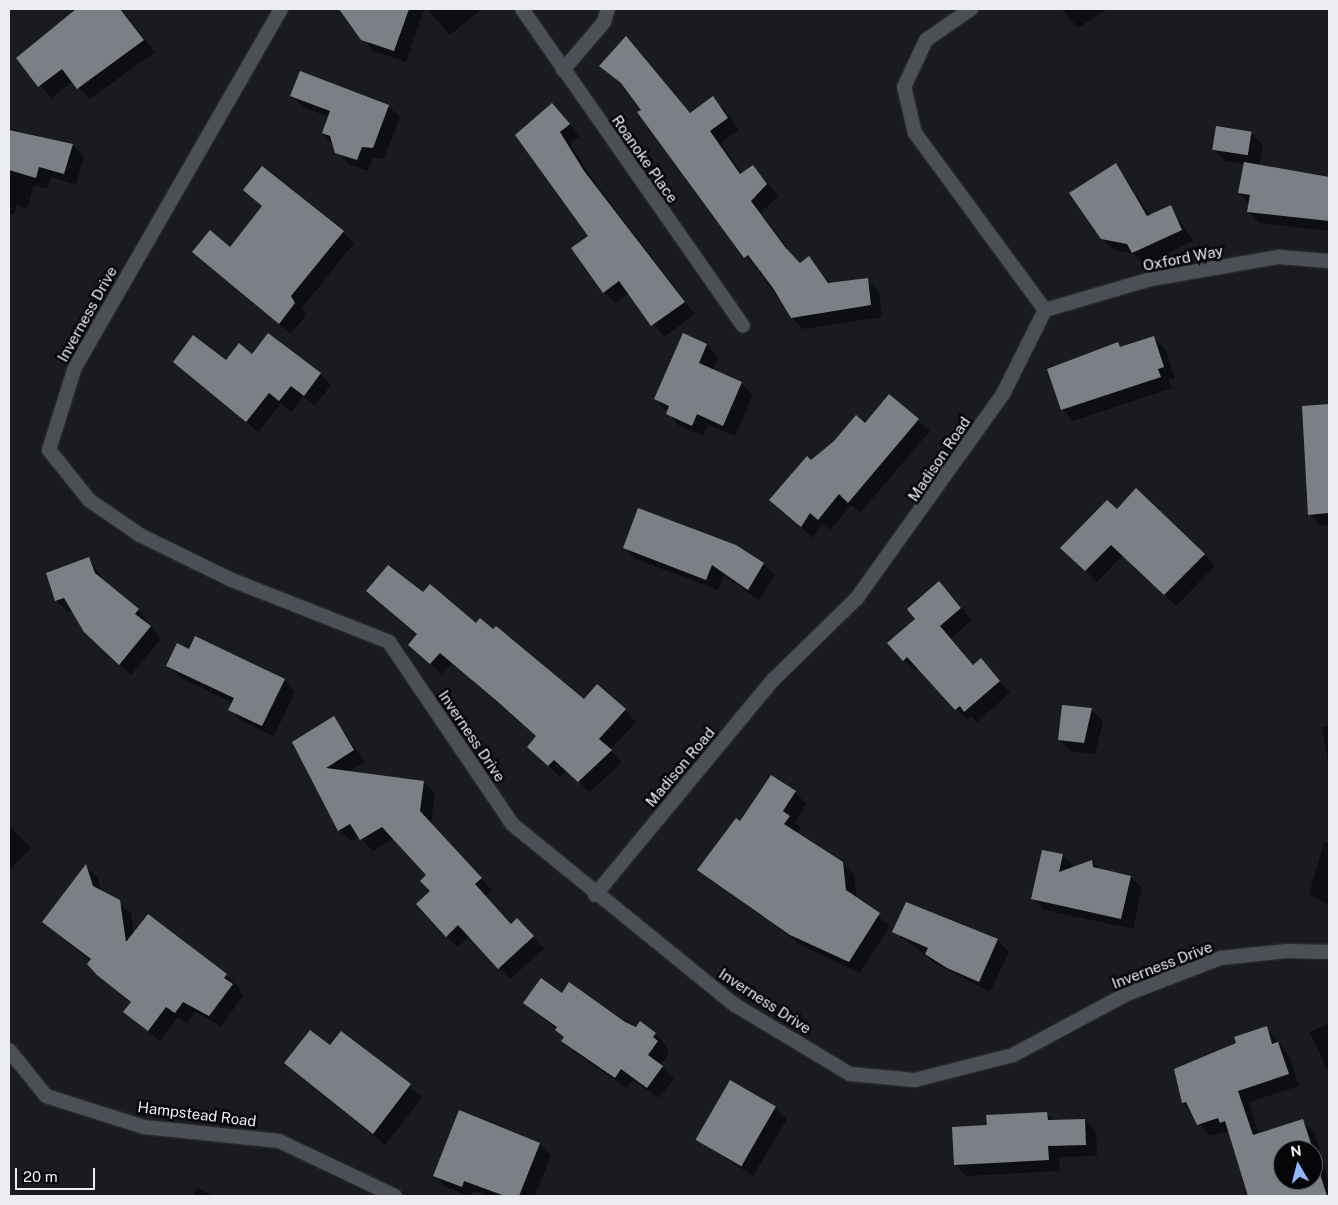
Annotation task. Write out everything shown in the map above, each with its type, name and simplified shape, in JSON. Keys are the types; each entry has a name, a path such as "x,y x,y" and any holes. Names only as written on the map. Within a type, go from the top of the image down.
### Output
{"street":[{"name":"Inverness Drive","path":"281,9 75,367 49,450 90,500 140,535 232,580 389,642 512,824 595,895 735,1005 850,1074 915,1080 1013,1055 1127,994 1221,958 1287,951 1329,952"},
{"name":"Roanoke Place","path":"522,9 743,326"},
{"path":"563,70 604,22 608,9"},
{"path":"971,9 926,40 904,87 915,133 1045,310"},
{"name":"Oxford Way","path":"1045,310 1151,279 1280,257 1329,261"},
{"name":"Madison Road","path":"595,895 774,679 857,598 1003,394 1045,310"},
{"name":"Hampstead Road","path":"9,1050 46,1096 144,1127 279,1141 395,1196"}],"building":[{"path":"76,9 120,9 144,40 77,89 62,69 38,87 16,58"},
{"path":"339,9 409,9 394,51 361,40"},
{"path":"626,36 690,113 713,96 728,118 710,131 740,174 753,165 767,184 751,201 785,247 800,263 809,256 828,283 868,278 871,305 791,318 773,288 748,255 744,258 637,112 641,110 621,83 599,66"},
{"path":"300,71 389,105 373,148 362,147 357,160 335,153 330,136 322,133 330,111 290,96"},
{"path":"552,103 570,124 560,132 584,171 685,302 651,326 619,281 603,293 571,248 588,236 515,135"},
{"path":"1216,126 1252,132 1248,155 1212,150"},
{"path":"9,130 73,144 64,174 39,167 36,178 9,170"},
{"path":"1244,162 1329,177 1329,221 1247,212 1250,195 1238,193"},
{"path":"1116,163 1147,216 1171,205 1182,230 1132,253 1127,244 1101,239 1069,193"},
{"path":"262,166 344,231 291,296 295,303 279,324 192,252 210,230 230,247 262,206 243,190"},
{"path":"268,333 321,373 304,396 291,386 279,401 269,393 246,422 173,362 193,335 226,360 239,343 252,354"},
{"path":"683,333 707,344 699,363 742,382 723,426 697,414 692,426 666,414 669,406 654,399"},
{"path":"1154,336 1164,367 1158,369 1161,377 1061,410 1047,369 1118,342 1120,347"},
{"path":"889,394 919,419 848,503 839,494 818,520 810,513 801,527 769,500 807,456 811,460 834,441 856,415 865,423"},
{"path":"1329,404 1329,513 1308,515 1302,406"},
{"path":"1136,488 1205,554 1164,595 1111,545 1085,571 1060,548 1107,500 1117,509"},
{"path":"638,508 736,545 764,563 748,590 712,565 706,580 623,548"},
{"path":"89,557 95,573 139,609 135,614 151,626 119,665 84,632 64,598 55,601 46,573"},
{"path":"388,565 423,592 430,584 476,623 480,618 493,629 496,626 584,699 597,684 626,709 599,739 612,750 578,782 554,760 548,766 527,747 536,736 498,702 440,653 430,664 408,645 417,634 366,591"},
{"path":"939,581 961,608 940,626 973,665 981,658 1000,681 964,712 960,706 955,710 907,657 903,661 887,643 915,619 907,609"},
{"path":"195,636 285,679 262,726 228,710 234,698 166,666 177,643 189,649"},
{"path":"1062,705 1092,708 1084,743 1058,740"},
{"path":"334,716 354,750 326,768 424,781 420,811 482,878 475,884 511,924 517,918 534,936 498,969 458,925 446,937 416,904 430,891 420,881 426,875 382,827 360,840 350,824 338,831 292,742"},
{"path":"771,775 796,791 783,811 790,816 784,824 843,862 846,890 880,913 849,962 790,935 697,870 736,818 740,821"},
{"path":"1042,850 1063,854 1059,872 1092,860 1093,867 1131,876 1121,919 1031,899"},
{"path":"86,864 93,886 120,900 126,942 148,914 227,974 224,978 233,984 209,1016 183,1002 175,1013 166,1007 148,1031 123,1012 131,1002 97,975 87,964 91,959 42,922"},
{"path":"906,902 998,939 979,982 947,968 925,954 928,948 892,932"},
{"path":"541,978 562,993 569,982 625,1022 636,1027 640,1021 656,1033 653,1037 658,1041 648,1055 663,1066 647,1088 621,1069 615,1078 561,1041 564,1037 555,1030 557,1027 523,1003"},
{"path":"1267,1026 1272,1044 1278,1042 1289,1074 1238,1091 1253,1135 1303,1119 1310,1140 1273,1140 1273,1190 1323,1190 1323,1183 1327,1196 1248,1196 1225,1121 1220,1123 1218,1118 1197,1125 1186,1102 1182,1103 1174,1069 1236,1043 1234,1037"},
{"path":"310,1030 330,1045 341,1031 411,1084 373,1134 284,1063"},
{"path":"730,1080 776,1106 741,1166 696,1140"},
{"path":"459,1110 540,1143 519,1196 505,1196 464,1181 462,1187 433,1176"},
{"path":"1047,1112 1048,1120 1085,1119 1086,1145 1048,1146 1049,1160 954,1165 952,1127 987,1125 986,1115"}]}
